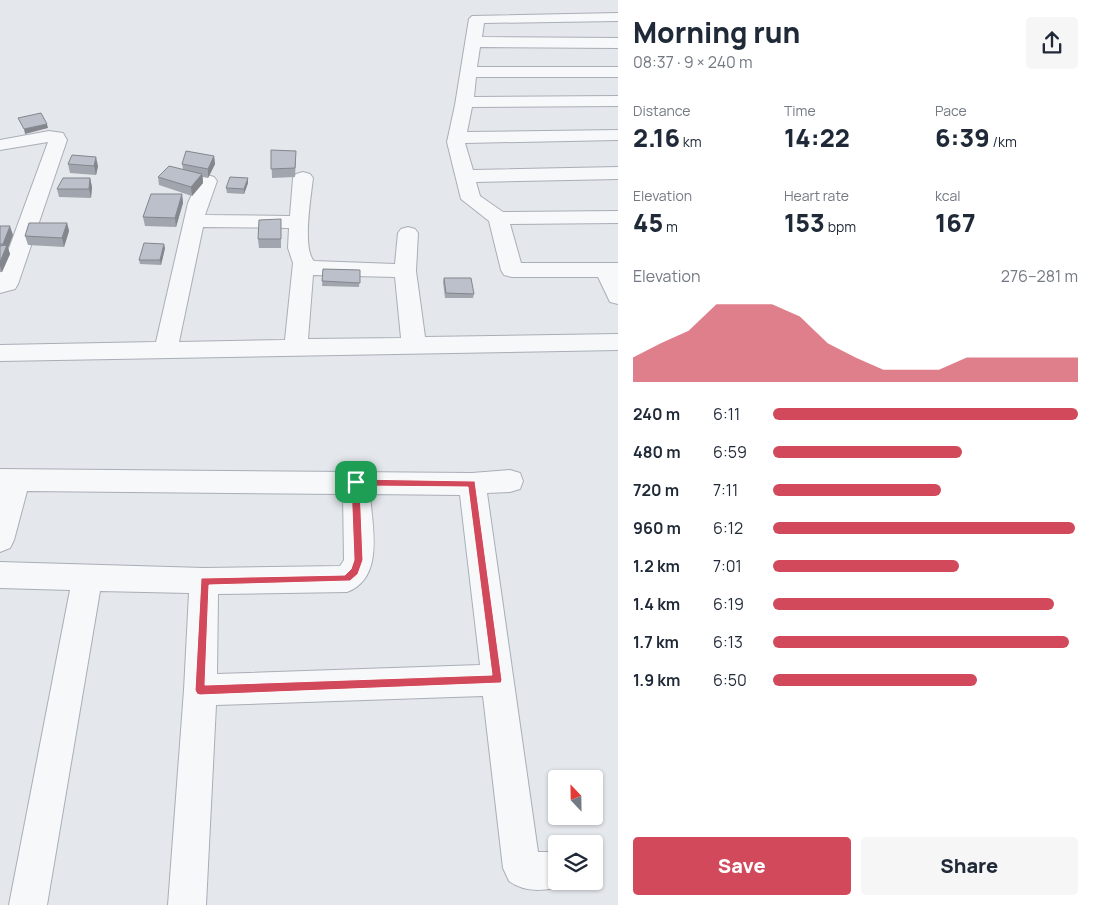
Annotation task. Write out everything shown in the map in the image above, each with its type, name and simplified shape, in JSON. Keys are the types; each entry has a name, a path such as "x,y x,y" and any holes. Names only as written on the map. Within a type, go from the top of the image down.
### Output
{"street":[{"path":"618,17 477,19 456,142 471,199 498,218 618,217"},
{"path":"473,42 618,42"},
{"path":"468,72 618,72"},
{"path":"464,102 618,101"},
{"path":"457,138 618,135"},
{"path":"0,145 49,136 57,137 58,140 7,284 0,286"},
{"path":"465,176 618,172"},
{"path":"303,178 299,222 299,259 303,264 309,268 405,271"},
{"path":"166,350 198,203 208,181"},
{"path":"498,218 512,270 612,270 618,297"},
{"path":"194,221 299,222"},
{"path":"408,233 405,271 414,346"},
{"path":"296,348 303,264"},
{"path":"0,353 618,342"},
{"path":"0,540 8,480 472,484 510,481"},
{"path":"0,575 204,581 347,579 355,571 358,560 356,482"},
{"path":"472,484 522,868 526,871 548,870"},
{"path":"28,905 87,579"},
{"path":"187,905 200,690 204,581"},
{"path":"200,690 497,680"}],"building":[{"path":"41,113 47,124 24,129 18,118"},
{"path":"271,150 296,151 295,168 271,169"},
{"path":"186,151 214,156 208,169 182,164"},
{"path":"72,155 96,157 94,166 68,164"},
{"path":"169,166 202,174 191,187 158,177"},
{"path":"230,177 248,178 244,189 226,188"},
{"path":"63,178 90,178 89,189 57,189"},
{"path":"151,194 182,194 175,218 143,217"},
{"path":"281,219 281,239 258,239 259,220"},
{"path":"29,223 67,223 62,238 25,236"},
{"path":"0,226 10,226 3,244 0,244"},
{"path":"144,243 164,244 160,260 139,260"},
{"path":"7,245 0,262 0,246"},
{"path":"323,269 360,270 360,283 322,281"},
{"path":"444,278 471,278 474,294 446,293"}],"route":[{"path":"356,482 472,484 497,680 200,690 204,581 347,579 355,571 358,560 356,482"}]}
